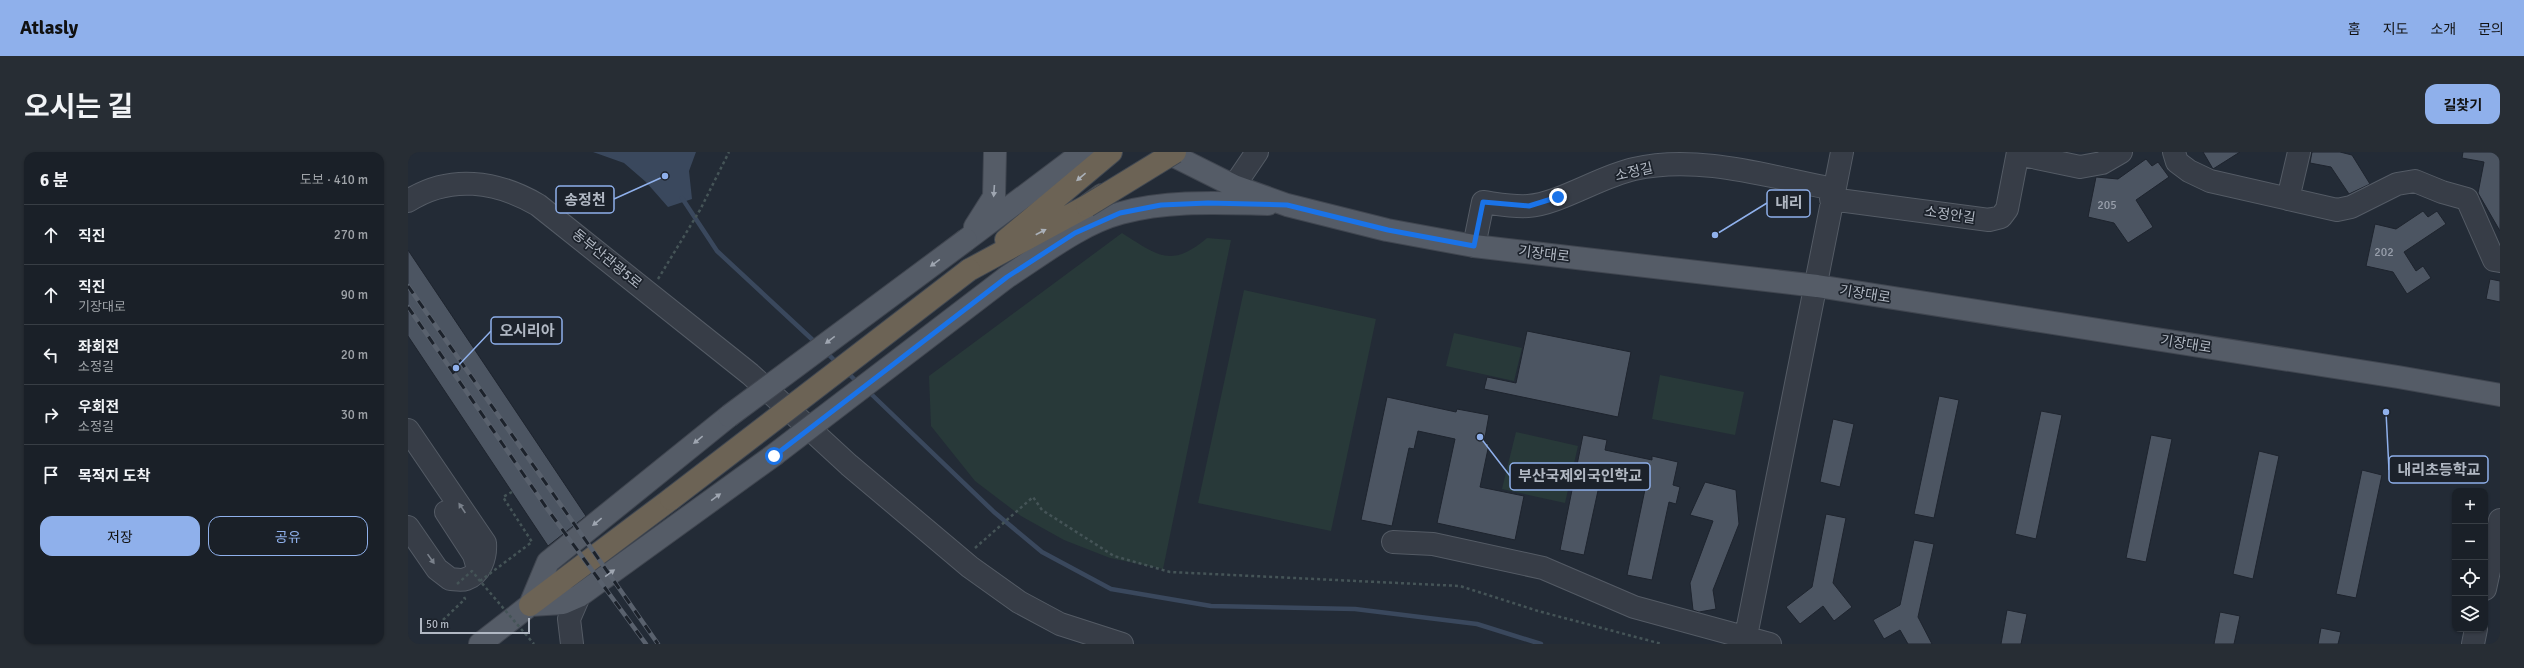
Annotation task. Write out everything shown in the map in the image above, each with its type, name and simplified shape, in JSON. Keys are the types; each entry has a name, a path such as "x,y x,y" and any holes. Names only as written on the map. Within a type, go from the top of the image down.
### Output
{"highway":[{"path":"530,605 671,499 969,270 1111,152"},
{"path":"969,270 1087,206 1168,153"}],"main road":[{"path":"966,240 994,197 995,152"},
{"path":"480,644 530,605 548,562 729,416 1083,152"},
{"path":"530,605 564,603 579,596 774,456 1168,153"},
{"name":"기장대로","path":"1168,153 1234,186 1287,205 1388,230 1474,246 1817,286 2398,377 2500,395"},
{"path":"1007,277 1075,233 1120,213 1161,205 1208,203 1287,205"}],"street":[{"path":"1234,186 1257,152"},
{"path":"1746,636 1817,286 1842,152"},
{"path":"2018,153 2080,167 2102,163 2121,152"},
{"path":"2174,152 2177,162 2189,171 2210,181 2337,210 2351,207 2396,184 2415,181 2442,192 2467,199 2494,260 2500,261"},
{"path":"2288,199 2299,152"},
{"name":"소정안길","path":"1833,194 1989,220 1996,219 2007,209 2018,153"},
{"name":"소정길","path":"1474,246 1483,202 1515,206 1540,204 1634,169 1685,165 1714,166 1833,194"},
{"name":"동부산관광5로","path":"408,201 419,194 451,184 484,183 511,191 538,205 750,374 850,465 961,560 1019,602 1060,624 1122,644"},
{"path":"408,430 485,543 486,557 479,575"},
{"path":"408,455 474,554 479,575"},
{"path":"2488,575 2500,520"},
{"path":"408,528 437,569 450,579 466,579 479,575"},
{"path":"1393,542 1433,544 1543,568 1634,607 1746,636 1770,644"},
{"path":"572,644 569,619 579,596"},
{"path":"2473,644 2475,632"}],"path":[{"path":"649,293 700,210 729,152"},
{"path":"479,575 532,542 503,497 512,492"},
{"path":"961,560 1033,497 1042,510 1114,556 1170,572 1460,586 1538,611 1662,644"},
{"path":"460,589 457,584 472,571 479,575 534,644"},
{"path":"443,620 465,599 462,594"}],"shaded area":[{"path":"1122,233 1155,252 1174,256 1194,248 1207,238 1231,240 1163,569 1110,558 1064,540 1021,516 975,481 931,426 929,376"},
{"path":"1244,290 1376,319 1331,531 1198,503"},
{"path":"1454,333 1522,348 1514,381 1446,366"},
{"path":"1660,375 1744,392 1735,435 1652,419"},
{"path":"1516,432 1578,446 1565,503 1502,489"}],"water":[{"path":"593,152 696,152 689,171 692,199 668,207 646,182 624,163"}],"building":[{"path":"2203,152 2240,152 2213,169"},
{"path":"2312,152 2340,152 2352,155 2370,184 2349,194 2331,167 2310,163"},
{"path":"2463,152 2500,152 2500,231 2478,193 2484,162 2462,158"},
{"path":"2146,159 2152,166 2158,162 2169,177 2136,200 2153,227 2128,243 2114,223 2088,217 2096,177 2118,179"},
{"path":"2423,211 2428,217 2437,211 2446,224 2404,252 2416,271 2423,266 2431,278 2407,294 2393,272 2366,266 2375,224 2396,229"},
{"path":"408,250 586,516 548,546 408,336"},
{"path":"2490,279 2500,281 2500,302 2486,299"},
{"path":"1527,331 1631,352 1618,417 1484,389 1487,377 1516,383"},
{"path":"1939,396 1959,400 1934,518 1914,514"},
{"path":"1387,397 1456,412 1457,409 1489,415 1484,443 1489,444 1480,487 1524,496 1515,540 1437,523 1455,439 1418,431 1414,449 1409,448 1392,526 1361,520"},
{"path":"2041,411 2062,415 2036,539 2015,534"},
{"path":"1833,419 1854,424 1840,487 1820,482"},
{"path":"1583,435 1607,440 1605,450 1652,460 1652,456 1678,462 1673,485 1680,487 1676,504 1669,502 1652,580 1627,575 1647,480 1610,472 1606,487 1599,486 1584,555 1560,550"},
{"path":"2151,435 2172,439 2146,562 2126,558"},
{"path":"2259,451 2279,456 2253,579 2233,574"},
{"path":"2362,470 2382,475 2356,598 2336,594"},
{"path":"1705,482 1736,490 1739,524 1713,590 1716,609 1699,612 1693,610 1690,583 1713,521 1690,515"},
{"path":"1826,514 1846,518 1833,583 1852,607 1834,621 1823,606 1800,624 1786,607 1812,587"},
{"path":"1914,540 1934,544 1918,617 1932,644 1908,644 1900,630 1884,639 1873,620 1900,605"},
{"path":"2007,610 2027,614 2021,644 2001,644"},
{"path":"2220,612 2240,616 2234,644 2214,644"},
{"path":"2321,628 2341,632 2338,644 2318,644"}],"waterway":[{"path":"682,198 717,251 816,343"},
{"path":"826,352 838,364"},
{"path":"846,371 858,383"},
{"path":"867,390 994,512 1042,552 1111,589 1211,606 1355,609 1477,624 1541,644"}],"railway":[{"path":"408,286 658,644"},
{"path":"408,307 548,510 646,644"}],"place":[{"name":"송정천","path":"665,176"},
{"name":"내리","path":"1715,235"},
{"name":"오시리아","path":"456,368"},
{"name":"내리초등학교","path":"2386,412"},
{"name":"부산국제외국인학교","path":"1480,437"}],"route":[{"path":"774,456 1007,277 1075,233 1120,213 1161,205 1208,203 1287,205 1388,230 1474,246 1483,202 1515,206 1529,206 1540,204 1558,197"}]}
